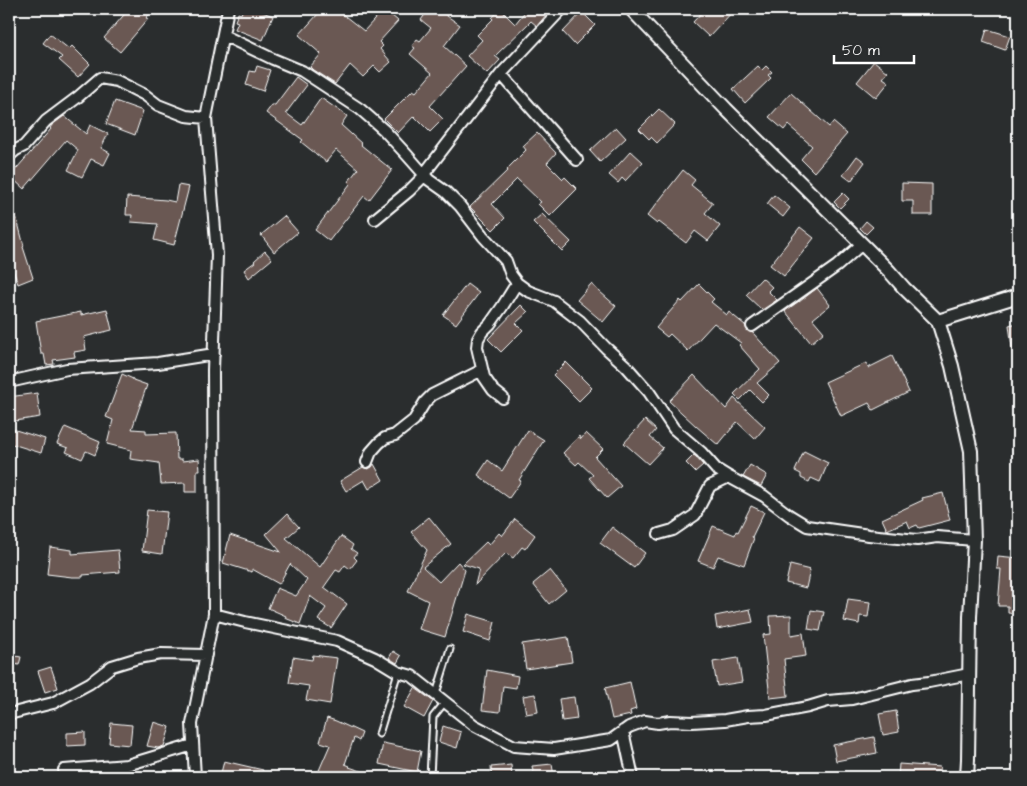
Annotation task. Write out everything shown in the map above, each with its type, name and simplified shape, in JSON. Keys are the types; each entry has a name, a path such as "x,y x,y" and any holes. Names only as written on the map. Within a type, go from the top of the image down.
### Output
{"street":[{"path":"195,777 192,724 214,614 214,354 217,255 206,118 228,9"},
{"path":"375,220 422,178 500,74 562,9"},
{"path":"631,9 726,109 938,321 952,366 971,451 974,540 970,616 967,777"},
{"path":"223,35 302,71 360,109 384,130 429,180 446,192 460,206 483,236 506,261 511,275 517,282 528,291 554,300 580,321 626,366 649,392 674,429 701,452 716,469 764,496 807,526 917,540 937,537 974,540"},
{"path":"500,74 577,160"},
{"path":"9,156 24,146 46,121 100,78 117,81 145,95 158,105 186,116 206,118"},
{"path":"752,326 838,266 862,244"},
{"path":"502,398 484,377 477,347 478,339 502,307 517,282"},
{"path":"938,321 1018,296"},
{"path":"9,382 67,369 158,364 214,354"},
{"path":"366,462 371,452 379,443 385,438 395,435 414,420 425,402 432,395 482,370"},
{"path":"659,534 673,530 695,515 710,486 729,477"},
{"path":"214,614 337,642 375,658 398,672 412,676 474,725 514,746 554,750 611,740 629,727 645,721 658,723 670,721 692,722 766,715 969,674"},
{"path":"9,714 53,703 90,683 112,666 138,658 161,654 206,655"},
{"path":"623,731 633,777"},
{"path":"64,770 127,765 193,745"}],"lane":[{"path":"436,695 450,649"},
{"path":"379,734 398,672"},
{"path":"430,777 433,717 446,702"}],"building":[{"path":"129,9 154,9 120,52 104,38"},
{"path":"243,9 255,9 273,16 263,40 235,29 238,22 235,21 238,13 241,14"},
{"path":"311,9 336,9 364,31 384,9 398,21 379,42 383,46 380,49 391,62 380,72 374,66 363,77 350,65 335,84 313,70 310,67 321,54 299,35 318,14"},
{"path":"429,9 437,9 460,25 444,46 466,66 430,106 443,119 430,132 414,116 398,133 384,119 413,90 416,92 432,73 410,54 415,48 412,46 417,39 420,41 431,28 421,20"},
{"path":"500,9 515,24 527,9 551,9 537,26 531,21 495,56 500,60 487,74 467,56 482,40 477,35"},
{"path":"705,9 735,9 709,37 693,22"},
{"path":"582,12 595,25 575,45 563,32"},
{"path":"987,29 1010,36 1005,50 983,42"},
{"path":"50,34 69,49 72,46 90,64 78,77 59,60 62,57 43,43"},
{"path":"874,61 888,72 883,78 889,82 876,98 857,82"},
{"path":"257,66 270,70 263,91 246,85 250,71 255,72"},
{"path":"758,66 762,70 766,66 772,72 768,75 771,78 745,103 733,89"},
{"path":"296,77 307,85 286,113 302,125 321,98 347,116 341,125 361,145 392,170 369,200 364,196 329,241 315,230 350,184 348,182 358,169 336,150 326,162 301,142 303,140 266,113 272,105 275,105"},
{"path":"791,93 829,127 833,122 847,134 814,172 801,159 812,146 788,125 784,130 769,117"},
{"path":"115,101 143,111 135,135 106,124"},
{"path":"659,109 675,124 657,143 651,137 649,139 639,129"},
{"path":"64,116 86,134 90,125 108,134 101,148 110,153 104,165 91,159 82,177 68,170 78,150 66,140 24,189 10,176 51,129 52,125"},
{"path":"616,127 626,138 600,162 590,151"},
{"path":"537,133 556,153 547,163 563,179 565,177 577,189 550,216 538,204 541,202 517,179 492,204 505,218 493,230 470,207 508,170 526,150 523,146"},
{"path":"631,151 643,162 625,181 622,178 618,183 609,175"},
{"path":"857,156 865,162 851,181 843,175"},
{"path":"683,170 695,180 691,185 713,203 705,213 720,226 708,241 695,231 686,243 659,222 657,224 647,216"},
{"path":"902,183 932,184 932,215 913,215 913,201 902,201"},
{"path":"178,185 189,187 174,245 154,240 158,224 131,222 132,215 126,215 127,197 175,202"},
{"path":"843,193 849,199 840,208 834,202"},
{"path":"774,195 790,208 783,217 767,204"},
{"path":"12,200 23,247 33,278 18,284 9,258 9,201"},
{"path":"542,214 571,242 562,251 533,222"},
{"path":"284,216 298,232 274,252 261,235"},
{"path":"866,221 873,227 866,234 860,228"},
{"path":"800,227 814,238 784,276 770,265"},
{"path":"265,251 272,259 249,278 244,270"},
{"path":"762,278 772,287 768,291 777,300 762,310 746,295"},
{"path":"467,284 479,293 456,324 443,315"},
{"path":"591,284 616,306 603,322 577,300"},
{"path":"699,284 714,299 711,302 727,315 729,312 745,325 747,330 753,333 780,363 757,383 769,395 762,402 750,390 740,400 734,394 760,369 739,345 741,343 714,323 688,351 670,334 667,337 656,328 680,300 682,302"},
{"path":"817,288 830,305 813,319 824,332 811,343 785,311"},
{"path":"521,305 528,312 516,323 523,330 501,352 488,339"},
{"path":"107,309 112,330 84,337 86,350 74,352 75,357 53,360 54,364 46,365 44,354 41,354 36,321 81,312 81,315"},
{"path":"1018,323 1018,355 1013,355 1009,325"},
{"path":"892,356 909,392 873,410 869,403 841,416 825,382 866,363 868,368"},
{"path":"566,362 592,388 579,401 553,375"},
{"path":"122,374 147,385 132,429 146,430 146,434 176,433 177,459 182,459 182,461 199,459 200,470 197,470 197,492 185,492 185,483 161,484 159,463 130,459 131,450 107,444 113,420 106,417"},
{"path":"694,375 726,409 734,398 765,427 755,439 737,422 718,445 669,401"},
{"path":"37,393 40,417 9,422 9,397"},
{"path":"645,420 656,430 650,437 663,448 648,464 624,443"},
{"path":"65,427 100,442 95,455 86,451 82,459 66,452 68,448 57,444"},
{"path":"9,428 45,439 41,453 9,443"},
{"path":"528,430 544,440 509,498 478,475 488,460 502,471"},
{"path":"586,433 603,449 595,457 621,486 607,498 589,478 593,475 579,462 576,465 563,453 579,436 581,439"},
{"path":"804,451 828,463 820,482 811,478 809,482 801,478 801,474 795,471"},
{"path":"694,455 703,465 695,472 686,463"},
{"path":"374,464 383,480 369,489 364,480 346,491 340,481 363,467 368,469"},
{"path":"750,465 767,475 761,486 743,477"},
{"path":"943,493 950,520 919,528 917,525 910,528 907,521 887,530 882,519 923,500 922,498"},
{"path":"751,506 764,512 752,537 754,538 744,565 718,556 713,567 698,561 713,526 735,535"},
{"path":"147,510 167,512 162,554 142,551"},
{"path":"287,514 299,527 286,538 320,567 341,536 353,545 351,549 357,553 354,557 357,560 350,569 345,565 340,572 336,570 324,587 347,604 331,628 318,620 326,608 310,596 300,624 268,608 277,588 296,596 307,580 290,564 279,584 252,569 252,572 223,563 230,535 281,552 266,534"},
{"path":"429,517 451,544 423,567 439,582 458,562 465,570 445,637 419,629 428,601 408,591 427,550 411,532"},
{"path":"515,519 535,535 525,549 522,547 513,558 506,553 475,585 479,569 463,564 486,542 489,545 499,533 502,536"},
{"path":"612,527 645,553 634,568 600,543"},
{"path":"50,547 72,550 72,554 118,550 120,572 83,575 83,577 47,574"},
{"path":"998,556 1018,558 1018,614 1008,613 1008,606 998,606 1001,569 997,569"},
{"path":"790,565 810,570 806,588 786,583"},
{"path":"550,570 566,590 549,604 533,584"},
{"path":"848,599 870,602 868,617 860,616 859,624 844,621"},
{"path":"750,609 753,622 717,629 715,616"},
{"path":"811,610 824,612 820,631 808,629"},
{"path":"468,614 495,622 490,641 463,632"},
{"path":"791,615 791,635 803,633 806,656 784,659 788,696 770,698 763,635 771,634 770,616"},
{"path":"568,637 572,662 526,669 522,644"},
{"path":"393,651 401,656 397,663 389,658"},
{"path":"9,655 21,657 19,665 9,663"},
{"path":"313,655 337,658 330,704 306,700 309,686 289,683 293,657 312,660"},
{"path":"738,658 742,682 717,686 713,662"},
{"path":"51,667 58,688 45,692 38,671"},
{"path":"487,670 518,676 516,688 503,686 500,712 482,710"},
{"path":"630,682 636,709 630,711 631,715 612,719 605,688"},
{"path":"415,688 433,701 424,718 404,707"},
{"path":"535,694 538,712 526,714 523,696"},
{"path":"574,697 577,719 562,721 559,699"},
{"path":"896,711 899,732 883,735 879,714"},
{"path":"327,718 362,733 359,741 354,738 345,764 376,777 323,777 317,775 330,745 320,742"},
{"path":"154,722 170,727 164,746 158,748 147,746"},
{"path":"111,723 132,725 130,745 109,743"},
{"path":"443,726 461,732 457,748 439,742"},
{"path":"85,732 85,745 67,746 67,733"},
{"path":"874,737 877,753 836,761 833,745"},
{"path":"383,743 421,751 417,772 379,764"},
{"path":"224,761 263,770 261,777 220,777"},
{"path":"552,764 554,777 534,777 532,766"},
{"path":"899,764 940,767 939,777 898,777"},
{"path":"511,765 512,777 492,777 491,767"}]}
